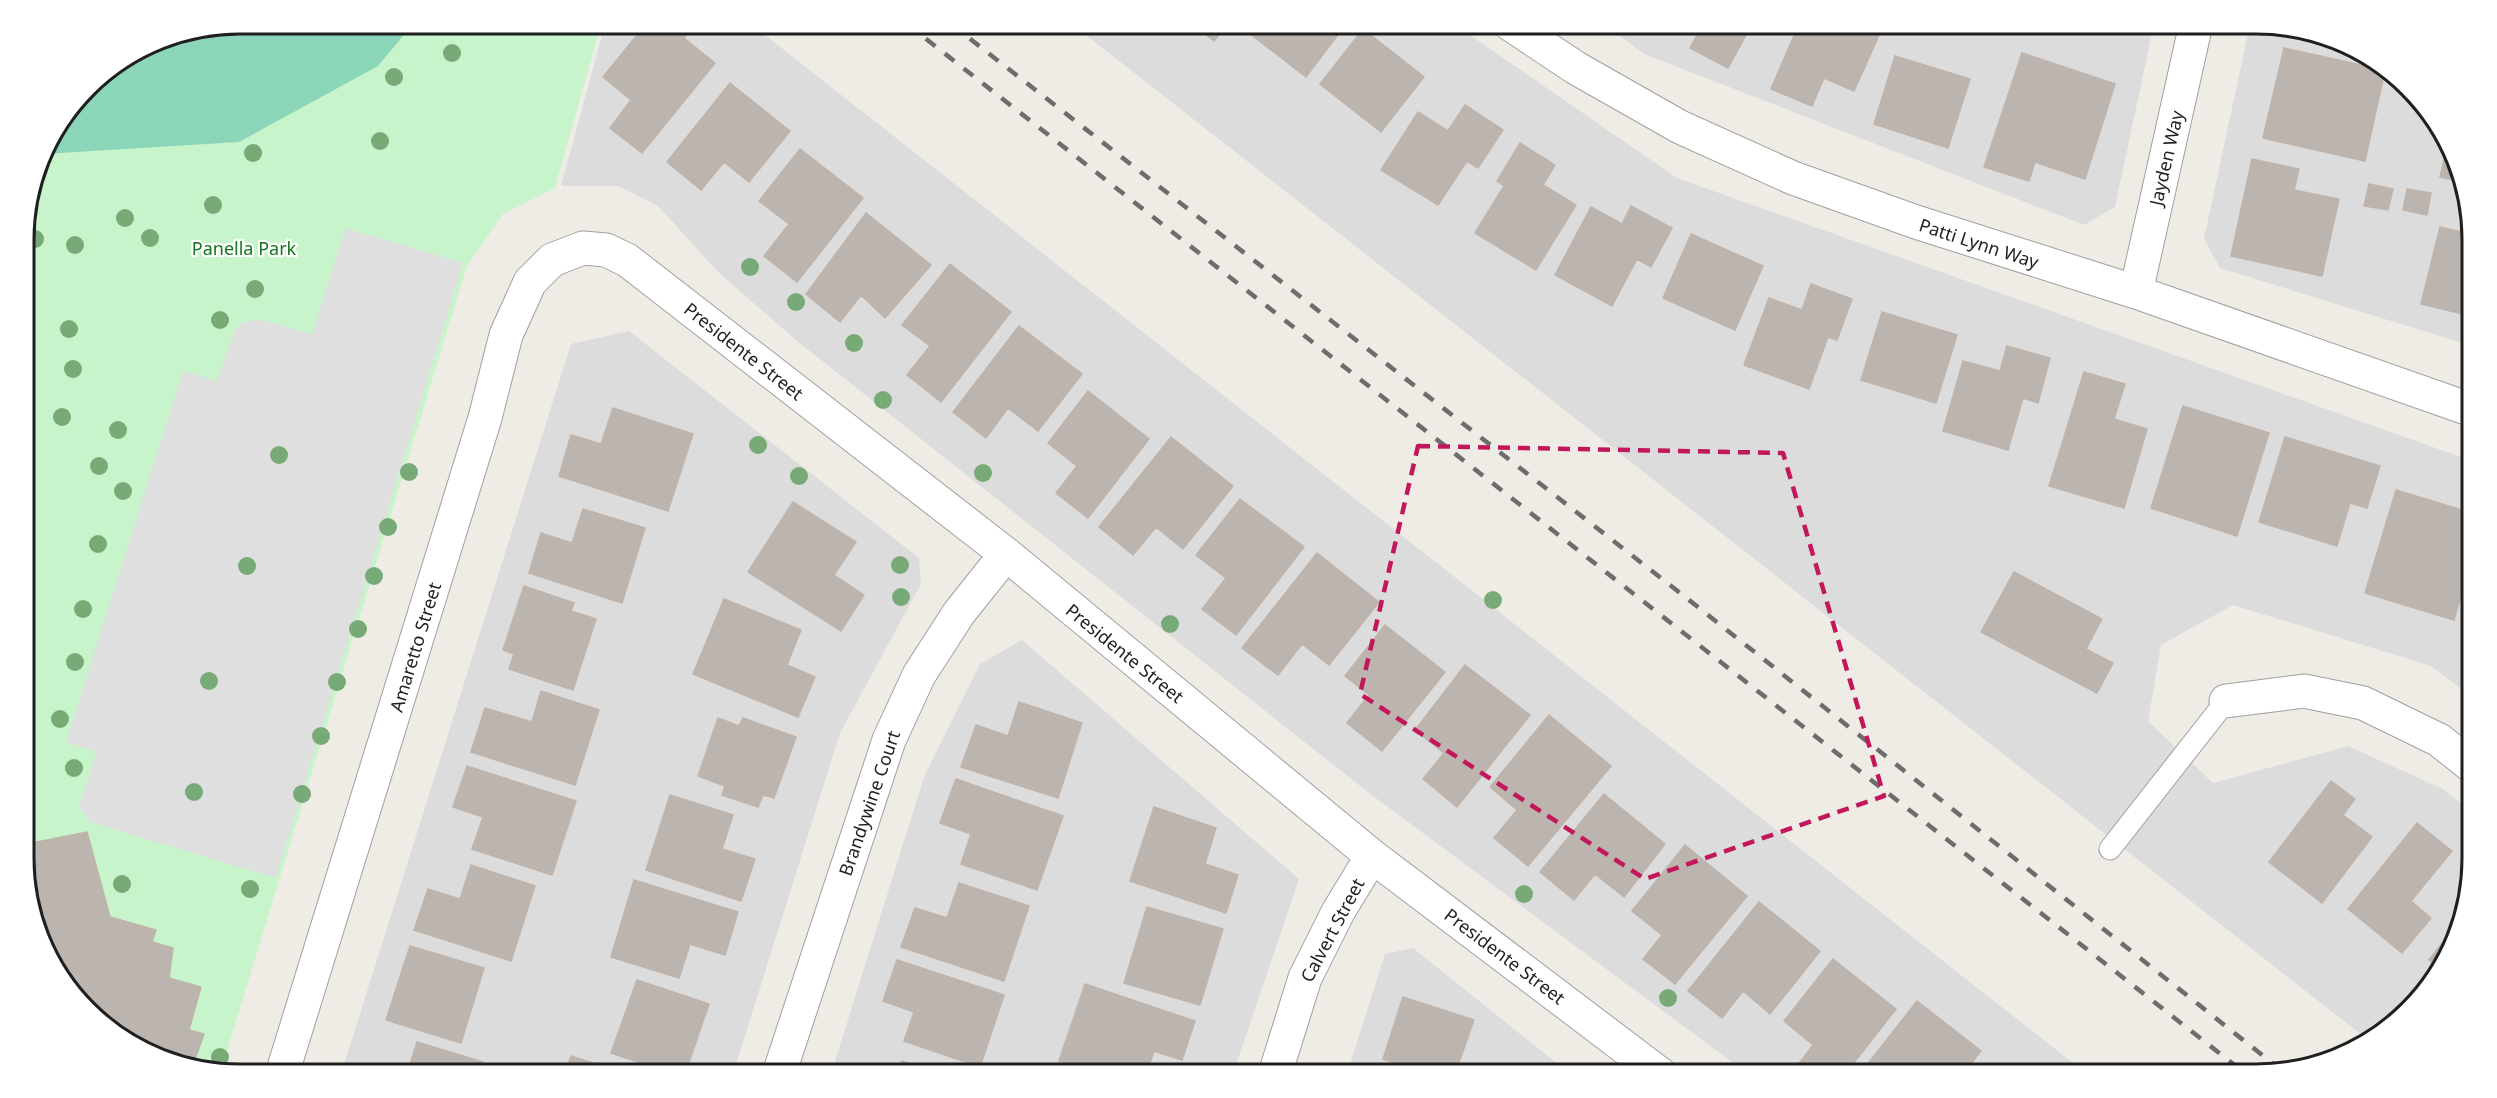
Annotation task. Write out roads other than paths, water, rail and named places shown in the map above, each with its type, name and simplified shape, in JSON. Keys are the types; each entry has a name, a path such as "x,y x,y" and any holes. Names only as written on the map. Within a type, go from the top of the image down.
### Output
{"street":[{"name":"Patti Lynn Way","path":"1526,34 1576,68 1680,127 1792,178 1916,222 2136,292 2462,406"},
{"name":"Jayden Way","path":"2136,292 2194,34"},
{"name":"Presidente Street","path":"583,248 606,250 627,260 1006,554 1372,856 1646,1063"},
{"name":"Amaretto Street","path":"285,1064 485,418 506,336 530,282 552,260 583,248"},
{"name":"Brandywine Court","path":"782,1064 889,740 918,675 959,613 1006,554"},
{"path":"2226,701 2304,691 2363,703 2439,740 2462,758"},
{"name":"Calvert Street","path":"1278,1063 1305,978 1338,912 1372,856"}],"lane":[{"path":"2110,849 2226,701"}],"railway":[{"path":"921,35 2232,1063"},
{"path":"965,35 1684,596 2272,1063"}],"park label":[{"name":"Panella Park","path":"244,248"}]}
